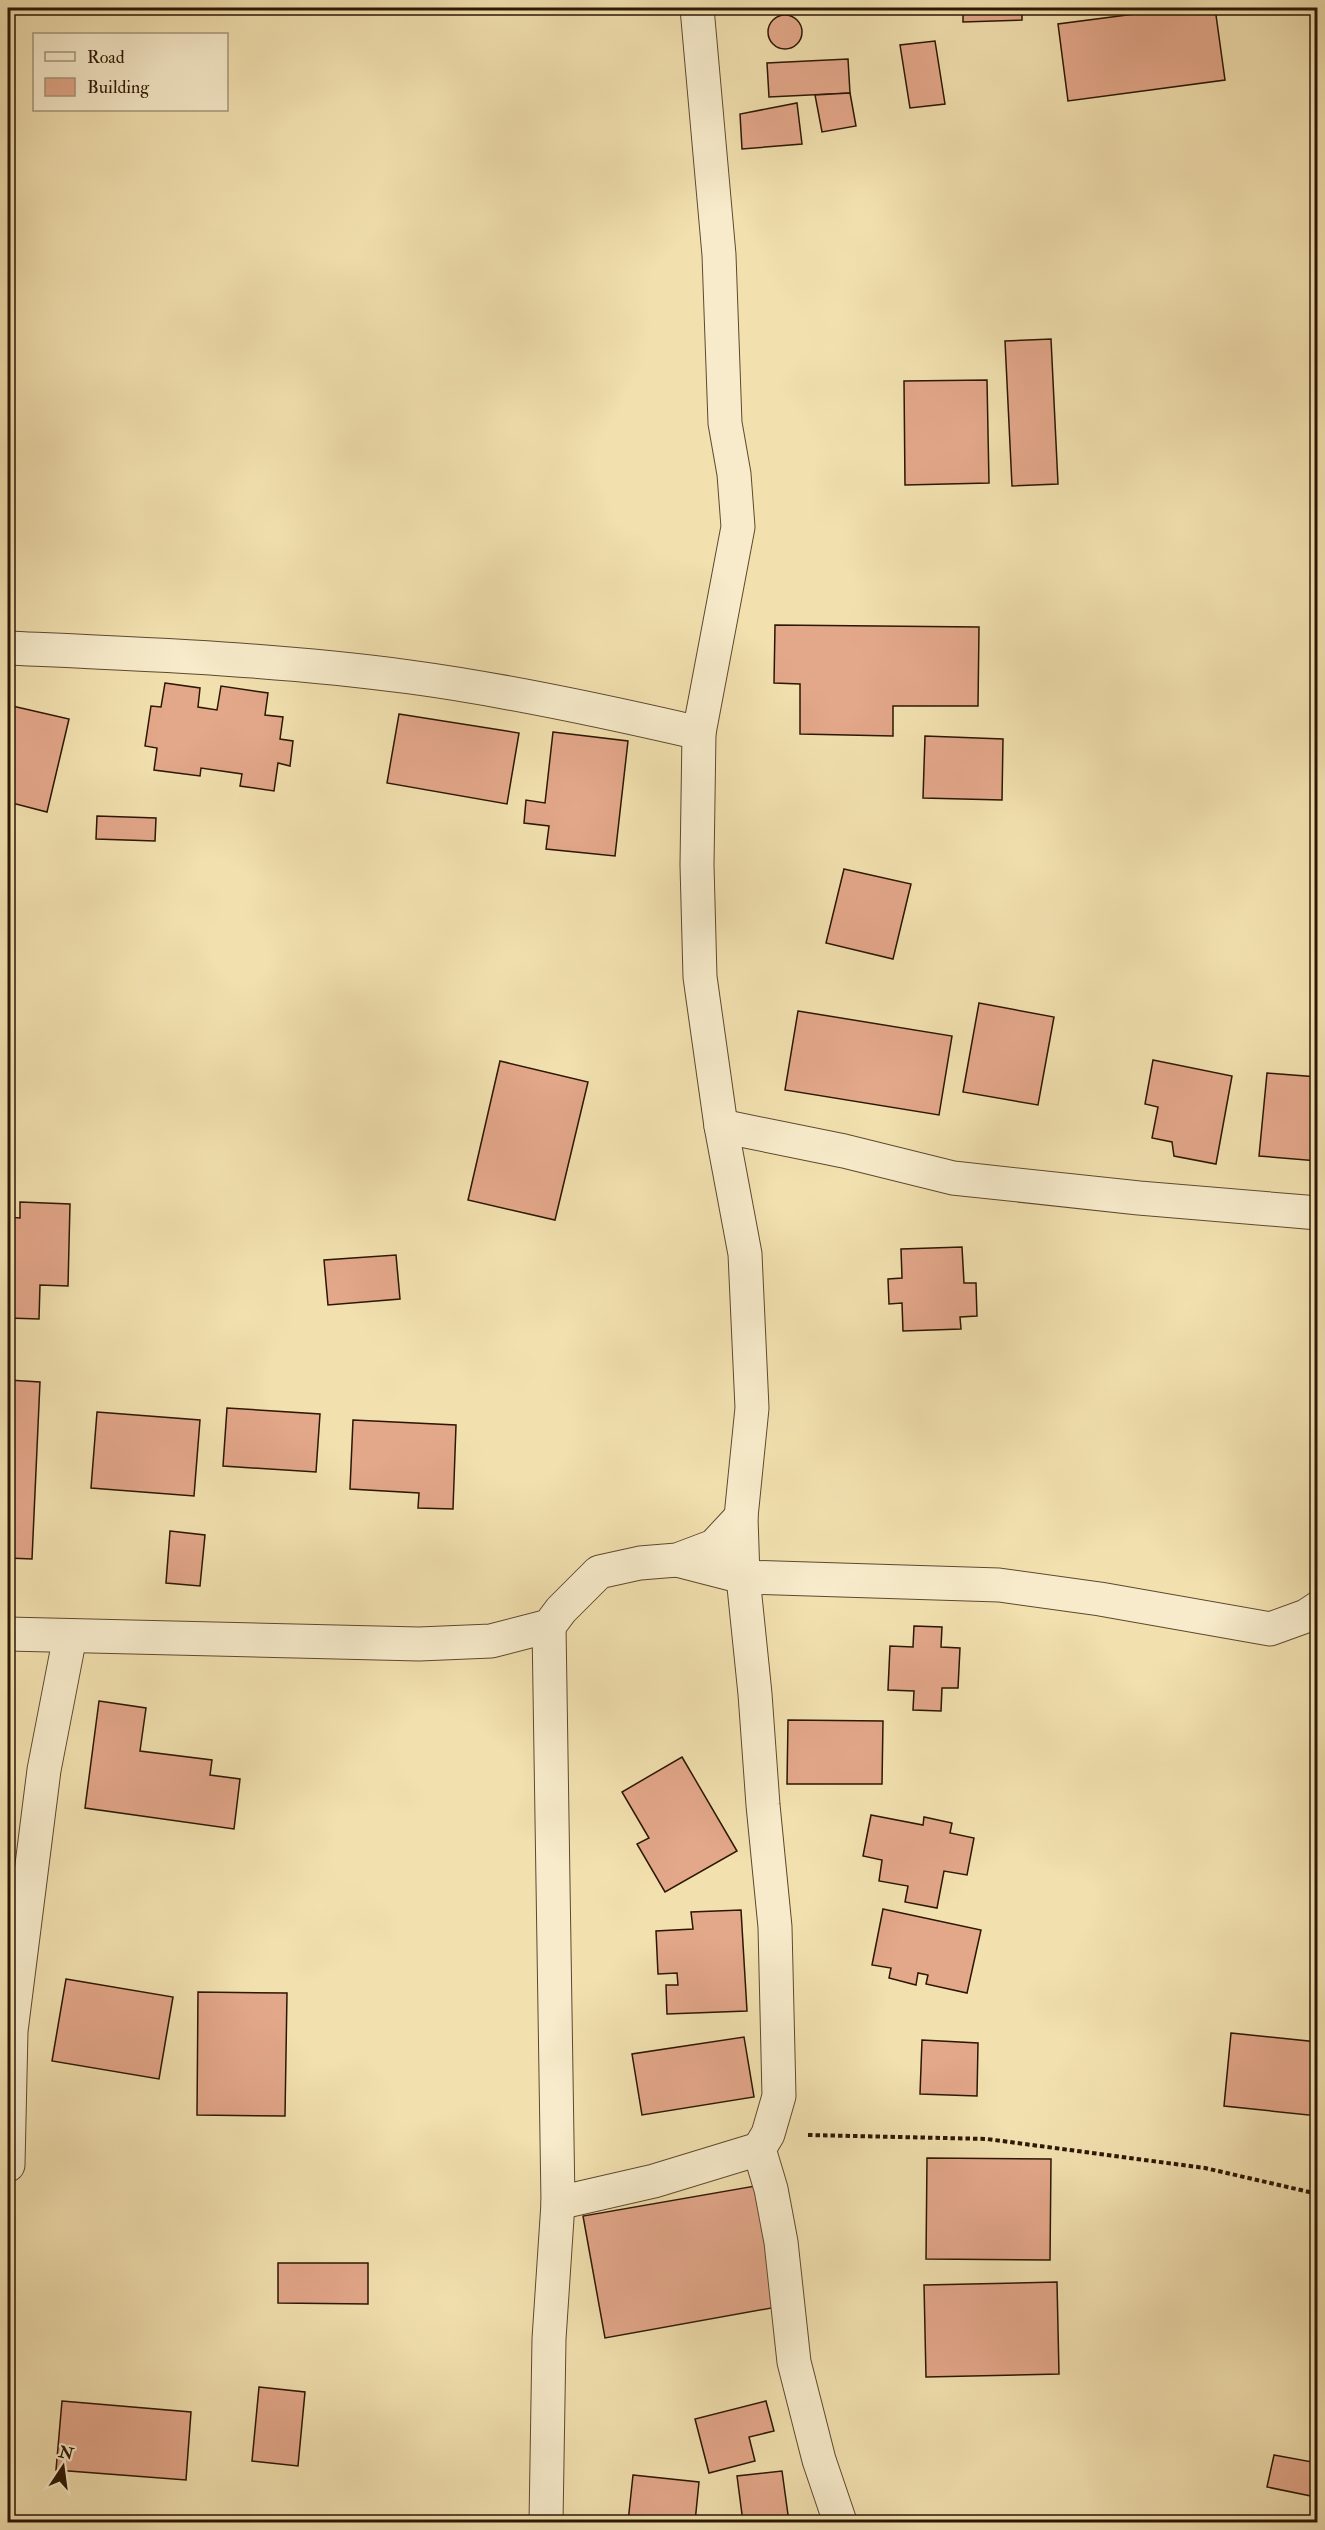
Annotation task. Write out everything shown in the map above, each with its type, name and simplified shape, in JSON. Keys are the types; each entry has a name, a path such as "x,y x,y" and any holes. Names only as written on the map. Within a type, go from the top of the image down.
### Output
{"street":[{"path":"696,8 719,255 725,423 734,474 738,527 699,733 697,865 700,977 721,1126 745,1254 752,1408 741,1517 742,1577 755,1694 775,1927 779,2096 764,2141 781,2242 794,2361 819,2460 840,2523"},
{"path":"8,648 222,657 410,677 604,711 699,733"},
{"path":"721,1126 844,1151 953,1178 1139,1198 1317,1213"},
{"path":"546,2523 549,2339 558,2203 549,1626 561,1610 599,1572 640,1563 677,1560 714,1546 741,1517"},
{"path":"677,1560 742,1577 999,1585 1100,1599 1270,1629 1306,1616 1317,1608"},
{"path":"8,1634 418,1644 491,1641 549,1626"},
{"path":"8,2165 9,2031 44,1770 70,1636"},
{"path":"558,2203 654,2181 764,2141"}],"path":[{"path":"764,2141 987,2139 1205,2168 1317,2194"}],"building":[{"path":"963,8 1022,8 1022,20 963,22"},
{"path":"1181,8 1215,8 1225,80 1068,101 1058,24"},
{"path":"785,15 797,20 802,32 797,44 785,49 773,44 768,32 773,20"},
{"path":"935,41 945,104 910,108 900,45"},
{"path":"848,59 850,93 769,97 767,63"},
{"path":"850,93 856,126 822,132 815,95"},
{"path":"797,103 802,144 742,149 740,114"},
{"path":"1051,339 1058,484 1012,486 1005,341"},
{"path":"987,380 989,483 905,485 904,381"},
{"path":"775,625 979,627 978,706 893,706 893,736 800,734 800,684 774,683"},
{"path":"165,683 200,688 198,707 217,710 221,686 268,693 265,715 283,717 280,739 293,741 290,766 278,763 274,791 240,786 242,774 201,768 200,776 154,770 157,748 145,746 151,706 161,707"},
{"path":"8,705 69,719 47,812 8,802"},
{"path":"399,714 519,733 507,804 387,783"},
{"path":"553,732 628,741 615,856 546,849 549,826 524,823 526,800 545,803"},
{"path":"925,736 1003,739 1002,800 923,798"},
{"path":"97,816 156,818 155,841 96,839"},
{"path":"844,869 911,884 893,959 826,943"},
{"path":"979,1003 1054,1017 1038,1105 963,1092"},
{"path":"798,1011 952,1036 939,1115 785,1090"},
{"path":"1153,1060 1232,1076 1216,1164 1174,1156 1172,1142 1152,1138 1158,1107 1145,1104"},
{"path":"500,1061 588,1082 555,1220 468,1200"},
{"path":"1267,1073 1318,1077 1318,1161 1259,1156"},
{"path":"20,1202 70,1204 68,1286 40,1285 39,1319 8,1318 8,1217 20,1218"},
{"path":"962,1247 964,1283 976,1283 977,1316 960,1317 961,1329 903,1331 902,1303 889,1304 888,1279 902,1278 901,1249"},
{"path":"396,1255 400,1299 328,1305 324,1260"},
{"path":"8,1380 40,1382 32,1559 8,1558"},
{"path":"227,1408 320,1414 316,1472 223,1466"},
{"path":"97,1412 200,1420 194,1496 91,1488"},
{"path":"353,1420 456,1425 453,1509 418,1508 419,1493 350,1489"},
{"path":"170,1531 205,1535 200,1586 166,1583"},
{"path":"914,1626 942,1627 941,1647 960,1648 958,1688 942,1688 941,1711 913,1710 914,1691 888,1690 890,1646 913,1647"},
{"path":"99,1701 146,1708 140,1751 212,1760 210,1775 240,1779 234,1829 85,1808"},
{"path":"788,1720 883,1721 882,1784 787,1784"},
{"path":"682,1757 737,1851 665,1892 637,1844 649,1838 622,1792"},
{"path":"871,1815 923,1825 924,1817 952,1823 950,1833 974,1838 967,1875 944,1871 937,1908 905,1902 908,1886 879,1881 882,1860 863,1856"},
{"path":"8,1857 22,1859 17,1890 8,1888"},
{"path":"883,1909 981,1930 967,1993 926,1984 928,1975 918,1973 916,1985 889,1978 891,1968 872,1965"},
{"path":"741,1910 747,2011 667,2014 666,1985 678,1985 677,1973 658,1974 656,1931 693,1929 691,1912"},
{"path":"66,1979 173,1997 159,2079 52,2061"},
{"path":"198,1992 287,1993 285,2116 197,2115"},
{"path":"1231,2033 1318,2042 1318,2116 1224,2106"},
{"path":"744,2037 754,2097 642,2115 632,2054"},
{"path":"922,2040 978,2043 977,2096 920,2094"},
{"path":"927,2158 1051,2159 1050,2260 926,2259"},
{"path":"755,2186 777,2307 605,2338 583,2216"},
{"path":"278,2263 368,2263 368,2304 278,2303"},
{"path":"1057,2282 1059,2374 926,2377 924,2285"},
{"path":"259,2387 305,2392 298,2466 252,2461"},
{"path":"62,2401 191,2412 186,2480 56,2470"},
{"path":"766,2401 774,2431 749,2437 755,2461 709,2473 695,2419"},
{"path":"1274,2455 1318,2463 1316,2497 1267,2487"},
{"path":"782,2471 789,2522 743,2522 737,2476"},
{"path":"633,2475 699,2482 695,2522 628,2522"}]}
